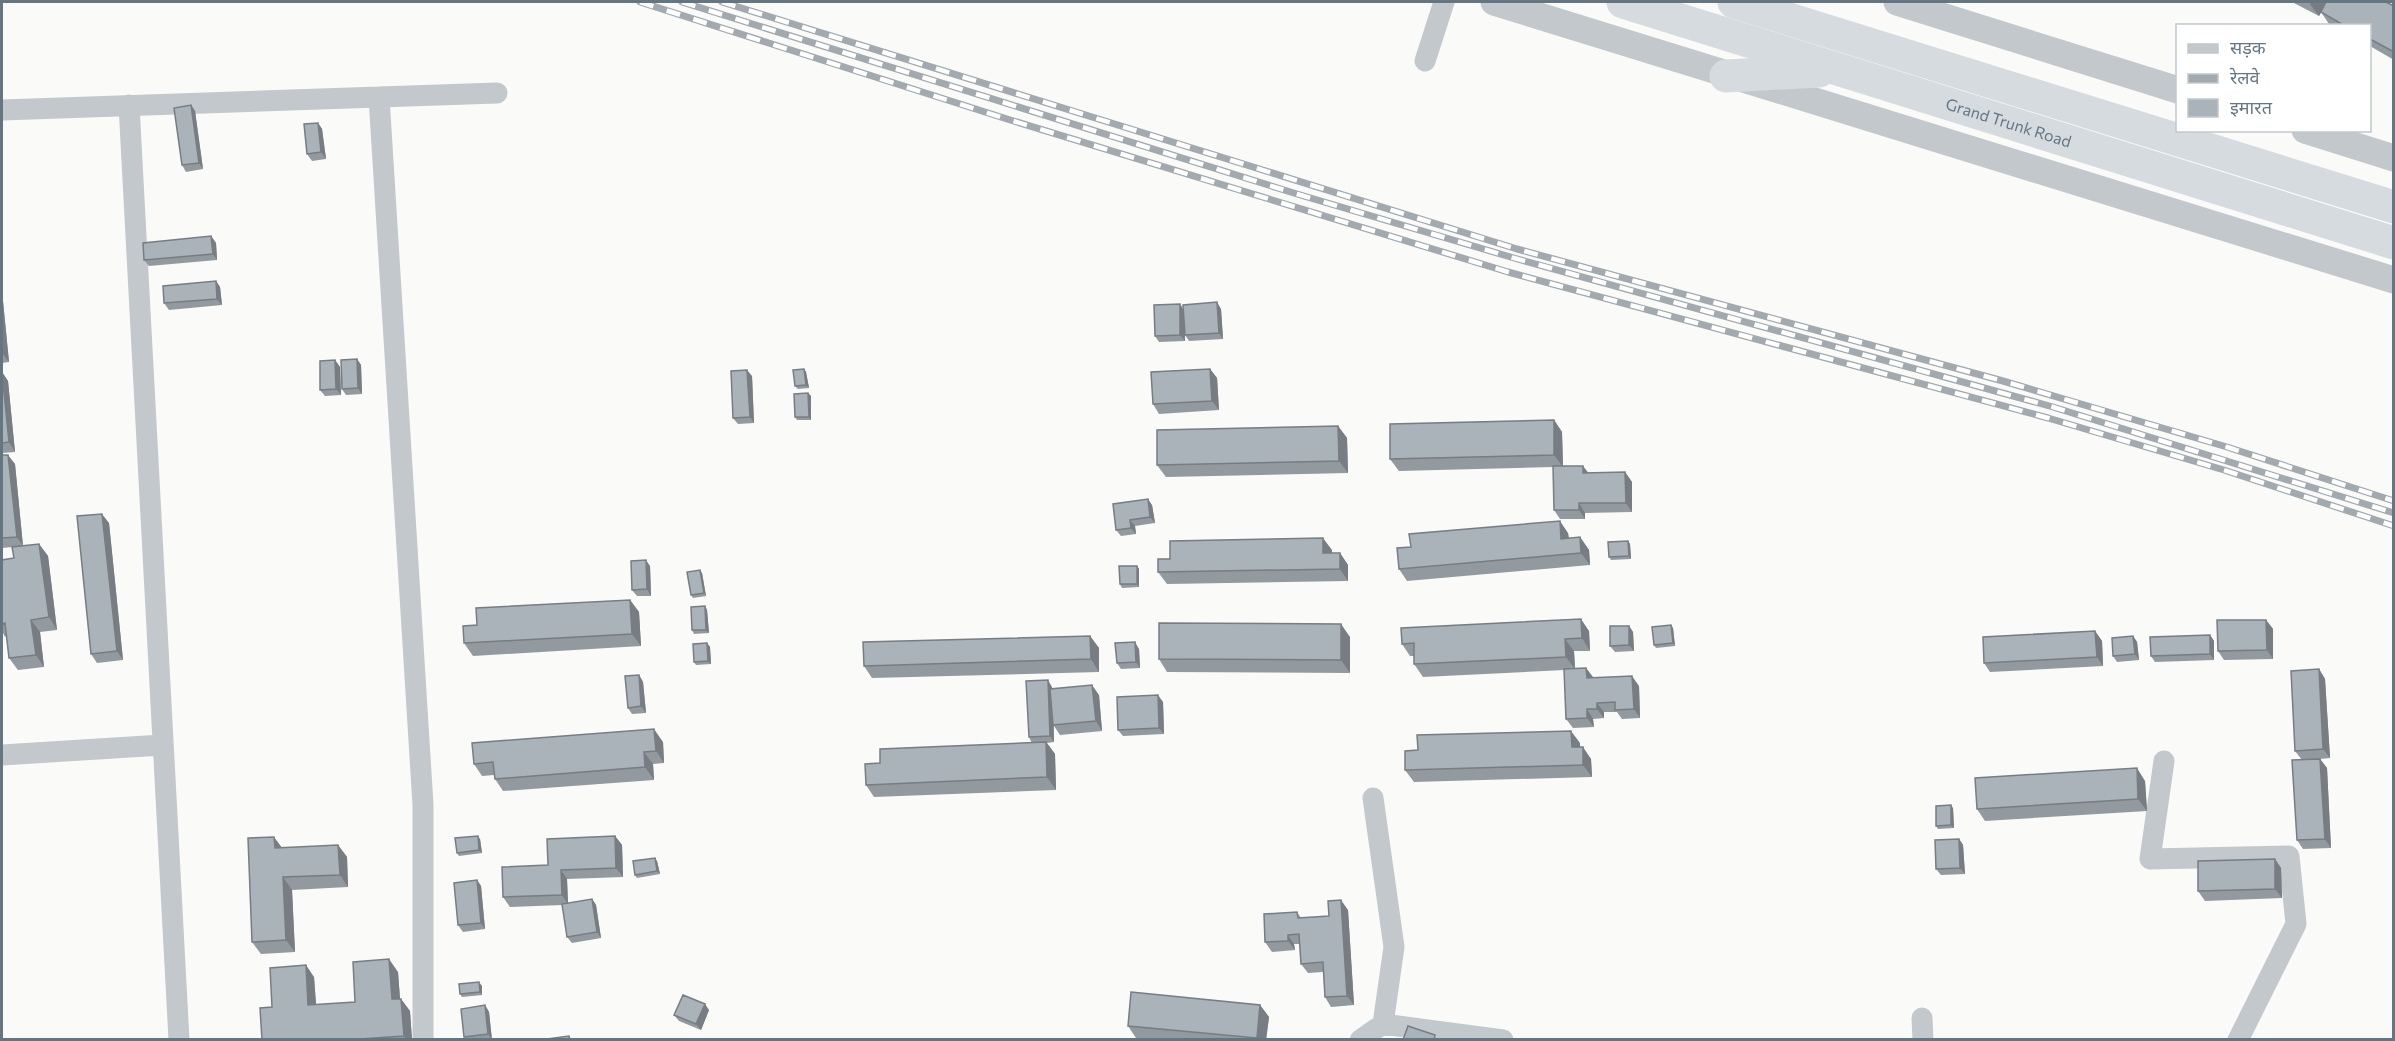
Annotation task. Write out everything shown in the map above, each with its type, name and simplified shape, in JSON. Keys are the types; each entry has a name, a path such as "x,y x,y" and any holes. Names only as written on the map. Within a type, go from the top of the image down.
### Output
{"highway":[{"name":"Grand Trunk Road","path":"1623,2 2394,243"},
{"name":"Grand Trunk Road","path":"1734,2 2394,207"},
{"path":"1726,76 1839,69"}],"street":[{"path":"1425,62 1444,2"},
{"path":"1494,2 1726,76 2394,280"},
{"path":"1897,2 2176,89"},
{"path":"2,110 497,93"},
{"path":"379,97 423,805 423,1040"},
{"path":"129,105 179,1040"},
{"path":"2311,132 2394,158"},
{"path":"2,755 162,745"},
{"path":"2164,761 2150,859 2289,856 2296,924 2238,1040"},
{"path":"1373,798 1394,947 1383,1024"},
{"path":"1922,1018 1923,1040"},
{"path":"1360,1040 1383,1024 1503,1040"}],"building":[{"path":"2326,2 2386,2 2394,6 2394,52 2371,40 2371,24 2342,24 2321,12"},
{"path":"191,105 199,163 182,165 174,108"},
{"path":"318,123 321,152 307,154 304,124"},
{"path":"211,236 213,254 144,260 143,243"},
{"path":"216,281 217,299 164,303 163,286"},
{"path":"1217,302 1219,333 1185,335 1183,305"},
{"path":"1180,304 1180,335 1155,336 1154,305"},
{"path":"357,359 358,388 342,389 341,360"},
{"path":"335,360 336,389 320,390 320,361"},
{"path":"804,369 806,385 795,386 793,370"},
{"path":"1210,369 1212,401 1153,404 1151,372"},
{"path":"747,370 750,417 733,418 731,371"},
{"path":"2,373 9,442 2,443"},
{"path":"808,393 809,417 795,417 794,394"},
{"path":"1554,420 1554,455 1390,459 1390,424"},
{"path":"1338,426 1339,461 1157,465 1157,430"},
{"path":"2,455 8,455 17,537 2,538"},
{"path":"1553,466 1583,466 1583,473 1625,472 1626,503 1579,503 1579,510 1554,510"},
{"path":"1148,499 1150,517 1130,520 1131,528 1116,530 1113,504"},
{"path":"102,514 117,651 91,654 77,516"},
{"path":"1560,521 1561,539 1580,537 1581,553 1399,569 1397,548 1411,547 1409,534"},
{"path":"1323,538 1323,553 1340,553 1340,569 1158,572 1158,559 1170,559 1170,541"},
{"path":"1628,541 1629,556 1609,557 1608,542"},
{"path":"39,544 49,617 31,620 36,655 9,658 5,623 2,624 2,560 14,558 12,547"},
{"path":"646,560 647,589 632,590 631,561"},
{"path":"1119,566 1137,566 1137,584 1120,584"},
{"path":"700,570 704,593 691,595 687,572"},
{"path":"630,600 632,634 464,643 463,626 477,625 476,608"},
{"path":"705,606 706,630 692,630 691,607"},
{"path":"1581,619 1582,638 1565,639 1566,657 1414,664 1414,643 1402,644 1401,628"},
{"path":"2217,620 2266,620 2267,650 2218,651"},
{"path":"1159,623 1341,624 1341,660 1159,659"},
{"path":"1671,625 1673,643 1654,645 1652,627"},
{"path":"1610,626 1629,626 1629,645 1610,646"},
{"path":"2095,631 2097,657 1984,663 1983,637"},
{"path":"2210,635 2210,654 2151,656 2150,637"},
{"path":"1090,636 1091,659 864,666 863,642"},
{"path":"2133,636 2135,654 2113,656 2112,638"},
{"path":"1135,642 1136,662 1117,663 1115,643"},
{"path":"707,643 708,661 694,662 693,644"},
{"path":"1586,668 1587,678 1632,676 1634,709 1615,710 1615,702 1597,703 1597,709 1587,709 1587,718 1566,719 1564,669"},
{"path":"2319,669 2323,749 2295,751 2291,671"},
{"path":"639,675 641,706 628,708 625,676"},
{"path":"1048,680 1050,736 1029,737 1026,681"},
{"path":"1092,685 1096,721 1053,725 1050,689"},
{"path":"1158,695 1159,728 1118,730 1117,697"},
{"path":"654,729 656,751 644,752 645,767 495,779 493,762 474,764 472,743"},
{"path":"1571,731 1572,747 1583,747 1583,765 1405,770 1405,751 1418,750 1417,735"},
{"path":"1046,742 1047,777 866,785 865,764 880,763 880,749"},
{"path":"2320,759 2325,839 2297,840 2292,760"},
{"path":"2137,768 2138,799 1977,809 1975,778"},
{"path":"1951,805 1951,825 1936,826 1936,806"},
{"path":"478,836 479,850 457,853 455,838"},
{"path":"615,836 616,868 561,870 562,895 503,897 502,867 548,865 547,839"},
{"path":"274,837 275,848 338,845 340,875 283,877 286,940 252,942 248,838"},
{"path":"1959,839 1960,868 1936,869 1935,840"},
{"path":"655,858 657,871 635,875 633,861"},
{"path":"2275,859 2275,889 2198,891 2198,861"},
{"path":"477,880 481,923 458,925 454,883"},
{"path":"592,899 597,932 567,937 562,904"},
{"path":"1341,900 1347,996 1325,997 1323,962 1301,964 1299,934 1288,935 1288,941 1265,942 1264,914 1297,912 1298,918 1329,916 1328,901"},
{"path":"389,959 392,999 401,999 404,1036 345,1040 262,1040 260,1008 272,1007 270,968 306,965 308,1005 355,1002 353,962"},
{"path":"479,982 480,992 460,994 459,984"},
{"path":"1131,992 1260,1005 1257,1038 1128,1026"},
{"path":"683,995 705,1004 696,1024 674,1015"},
{"path":"485,1005 488,1034 464,1037 461,1009"},
{"path":"1408,1026 1435,1035 1434,1040 1403,1040"},
{"path":"569,1036 570,1040 539,1040"}],"railway":[{"path":"640,2 1007,119 1508,272 2048,418 2224,470 2394,526"},
{"path":"682,2 1297,194 1514,258 2053,407 2394,513"},
{"path":"722,2 1517,249 2003,381 2227,447 2394,501"}]}
